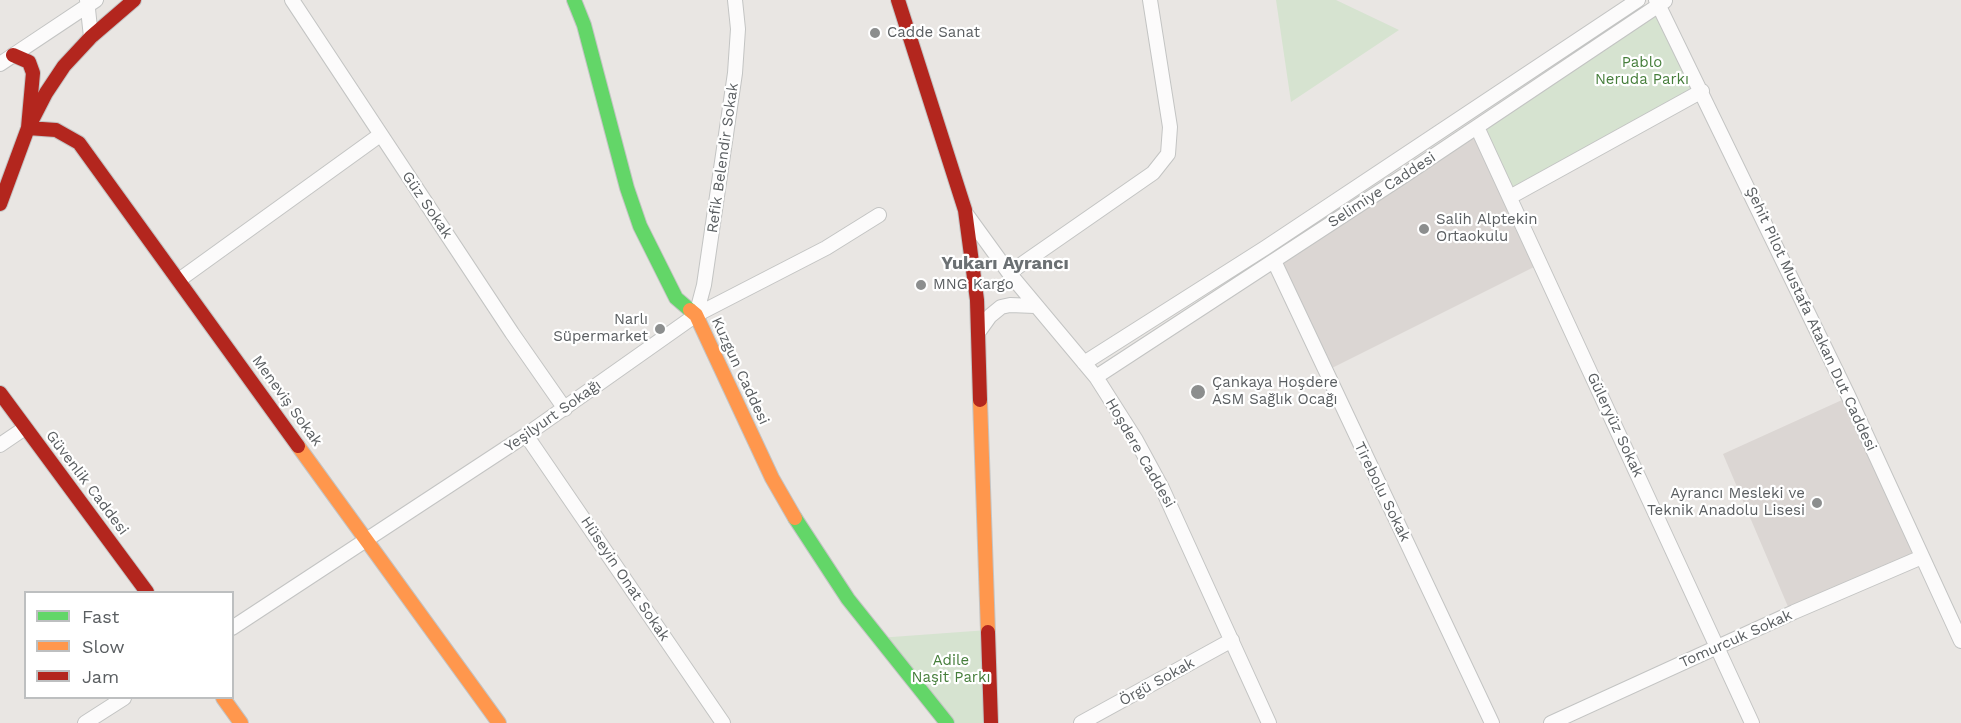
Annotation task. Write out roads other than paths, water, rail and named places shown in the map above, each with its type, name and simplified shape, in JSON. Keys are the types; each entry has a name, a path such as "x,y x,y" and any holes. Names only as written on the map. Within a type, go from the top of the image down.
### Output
{"street":[{"path":"0,204 28,128 64,66 121,5 134,0"},
{"name":"Güz Sokak","path":"292,0 380,135 565,408"},
{"name":"Kuzgun Caddesi","path":"574,0 584,25 640,226 676,298 696,315 772,477 798,523 848,599 902,670 947,723"},
{"name":"Refik Belendir Sokak","path":"696,315 704,285 735,73 738,29 735,0"},
{"path":"898,0 964,210 980,330 991,723"},
{"path":"1009,273 1153,172 1168,154 1170,127 1150,0"},
{"name":"Selimiye Caddesi","path":"1084,363 1265,248 1638,0"},
{"path":"90,2 91,37"},
{"path":"0,64 90,2"},
{"name":"Selimiye Caddesi","path":"1096,377 1477,128 1661,2"},
{"name":"Şehit Pilot Mustafa Atakan Dut Caddesi","path":"1661,2 1847,393 1961,641"},
{"path":"14,55 29,63 33,73 28,128"},
{"path":"1510,197 1702,91"},
{"name":"Meneviş Sokak","path":"28,128 56,130 79,143 499,723"},
{"name":"Güleryüz Sokak","path":"1477,128 1752,723"},
{"path":"180,280 380,135"},
{"name":"Hoşdere Caddesi","path":"964,210 1035,306 1096,377 1162,488 1269,723"},
{"name":"Yeşilyurt Sokağı","path":"234,627 526,435 696,315 826,248 879,215"},
{"name":"Tirebolu Sokak","path":"1274,261 1492,723"},
{"path":"980,330 990,316 1001,307 1010,304 1035,306"},
{"name":"Güvenlik Caddesi","path":"0,393 146,591"},
{"path":"0,445 25,428"},
{"name":"Hüseyin Onat Sokak","path":"526,435 723,723"},
{"name":"Tomurcuk Sokak","path":"1551,723 1922,557"},
{"name":"Örgü Sokak","path":"1081,723 1232,640"},
{"path":"84,723 122,699"},
{"path":"224,699 241,723"}],"place":[{"name":"Cadde Sanat","path":"875,33"},
{"name":"Salih Alptekin Ortaokulu","path":"1424,229"},
{"name":"MNG Kargo","path":"921,285"},
{"name":"Narlı Süpermarket","path":"660,329"},
{"name":"Çankaya Hoşdere ASM Sağlık Ocağı","path":"1198,392"},
{"name":"Ayrancı Mesleki ve Teknik Anadolu Lisesi","path":"1817,503"}],"district":[{"name":"Yukarı Ayrancı","path":"1005,264"}],"park label":[{"name":"Pablo Neruda Parkı","path":"1642,72"},
{"name":"Adile Naşit Parkı","path":"951,670"}]}
